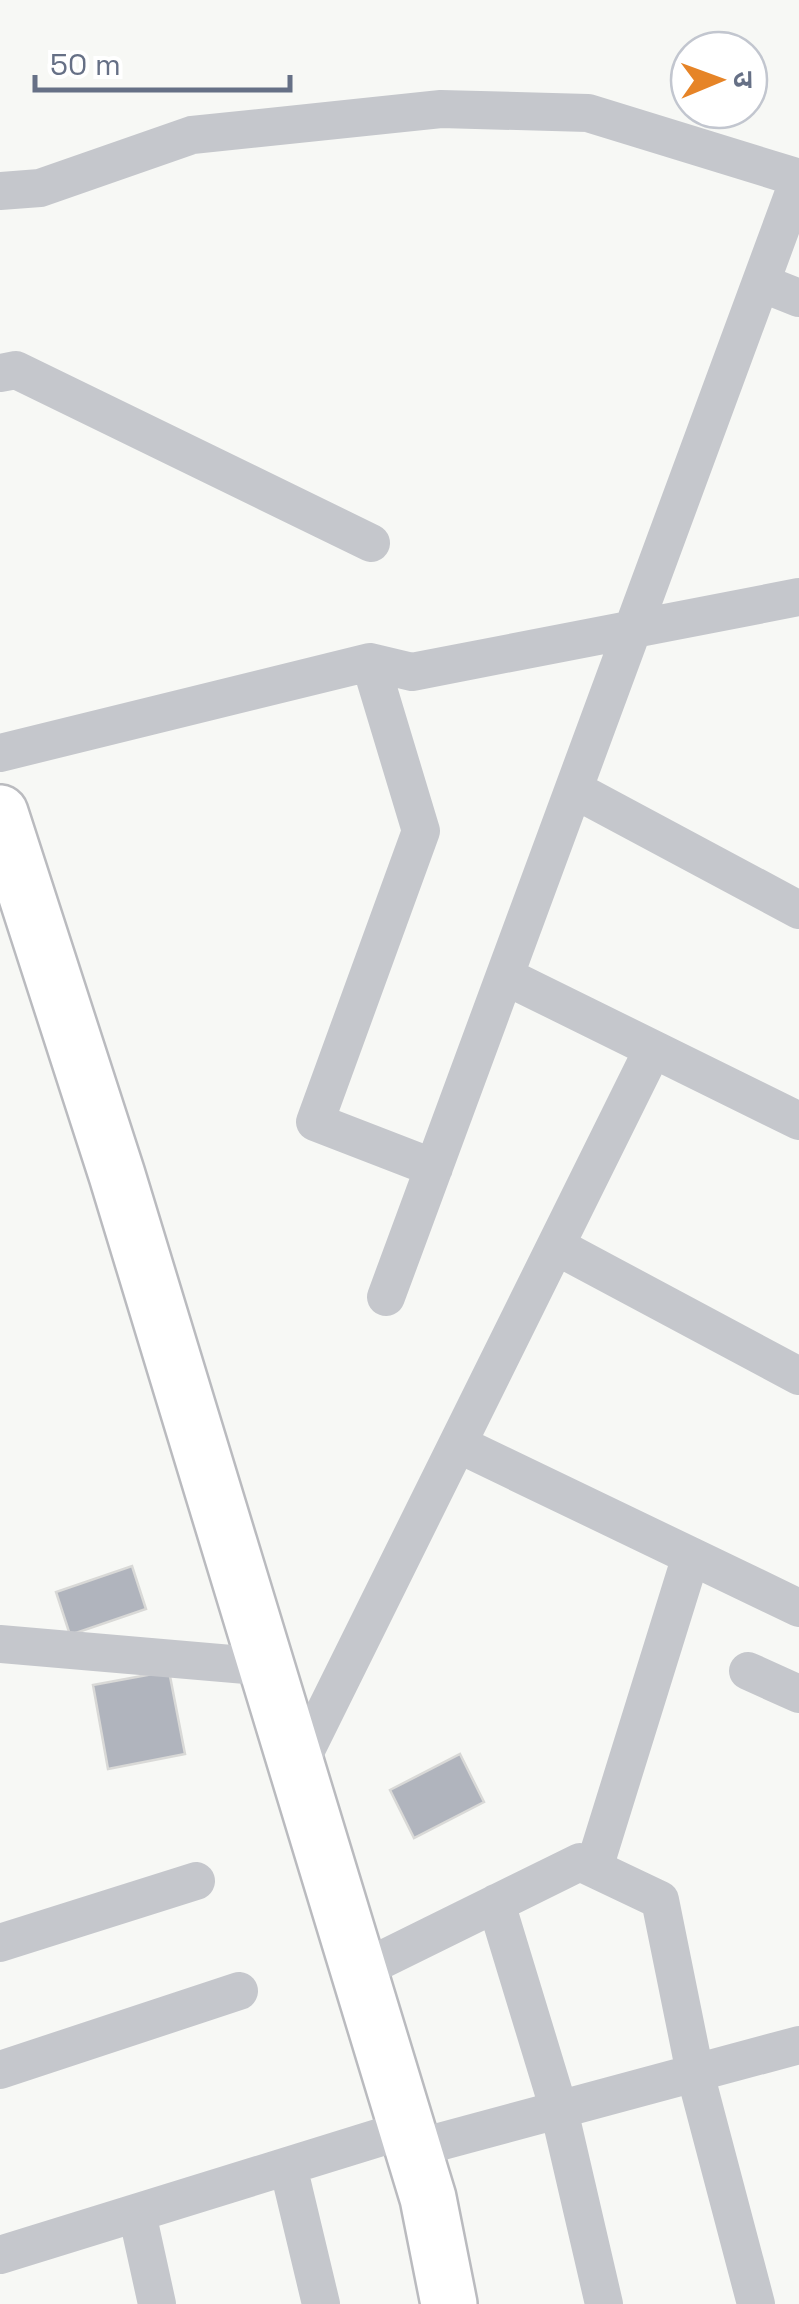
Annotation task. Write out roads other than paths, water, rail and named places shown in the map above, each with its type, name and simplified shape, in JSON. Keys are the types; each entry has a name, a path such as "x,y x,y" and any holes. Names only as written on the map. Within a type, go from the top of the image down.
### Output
{"highway":[{"path":"0,813 117,1175 428,2198 449,2304"}],"street":[{"path":"0,191 40,188 192,134 441,109 588,113 799,178 386,1297"},
{"path":"761,283 799,298"},
{"path":"0,373 16,370 371,543"},
{"path":"0,753 370,662 412,672 799,598"},
{"path":"370,662 420,832 315,1122 434,1168"},
{"path":"575,790 799,910"},
{"path":"506,976 799,1121"},
{"path":"297,1768 653,1049"},
{"path":"556,1246 799,1376"},
{"path":"458,1444 799,1608"},
{"path":"594,1868 691,1556"},
{"path":"0,1644 266,1667"},
{"path":"748,1671 799,1694"},
{"path":"359,1971 580,1862 660,1900 696,2073 756,2304"},
{"path":"0,1943 196,1881"},
{"path":"496,1903 559,2110 604,2304"},
{"path":"0,2070 239,1991"},
{"path":"0,2255 288,2166 559,2110 799,2045"},
{"path":"288,2166 321,2304"},
{"path":"137,2212 157,2304"}]}
